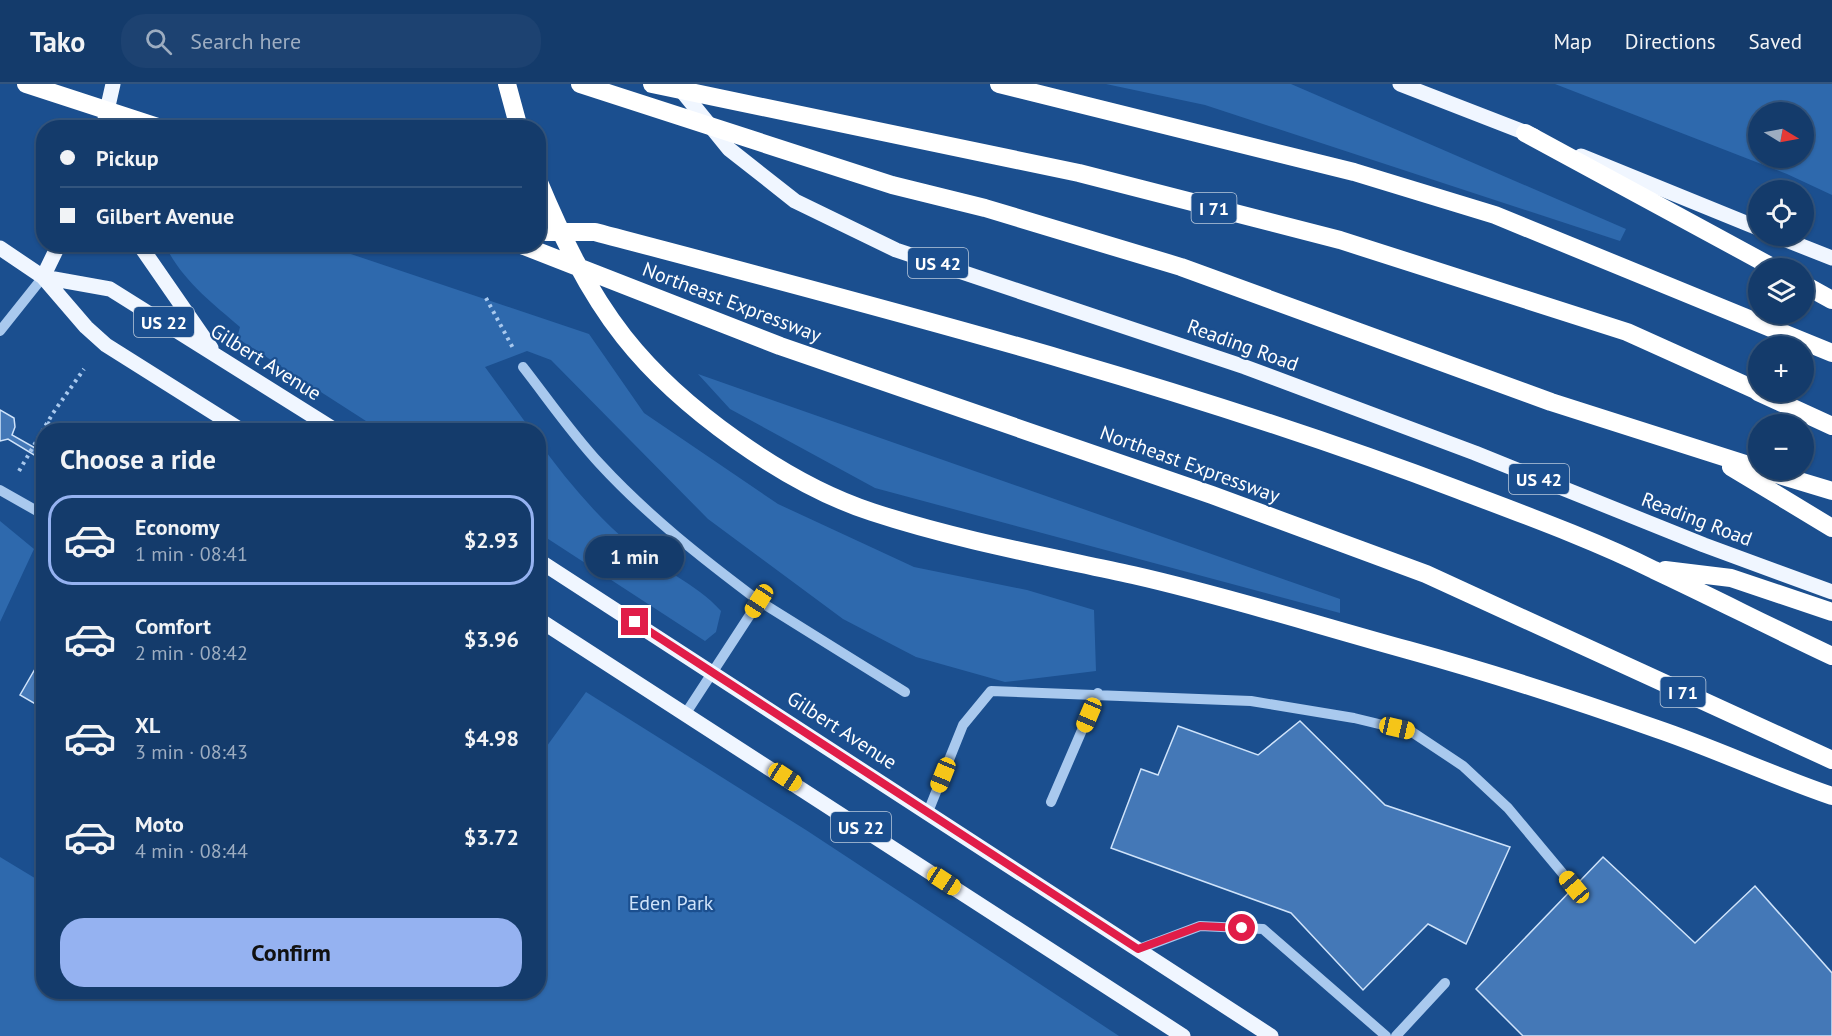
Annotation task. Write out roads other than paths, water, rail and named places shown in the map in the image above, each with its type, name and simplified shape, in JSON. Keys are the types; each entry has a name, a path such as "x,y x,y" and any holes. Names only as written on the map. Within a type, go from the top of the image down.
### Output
{"highway":[{"path":"26,84 136,120"},
{"path":"507,84 517,120"},
{"path":"580,84 892,185 995,211 1181,267 1551,402 1748,465"},
{"name":"I 71","path":"652,84 1079,173 1340,240 1627,332 1748,386"},
{"path":"999,84 1331,166 1495,215 1832,353"},
{"path":"1525,133 1756,258"},
{"path":"546,199 558,228 592,291 624,337 651,368 710,421 768,462 829,495 869,512 950,535 1140,577 1414,651 1659,729 1832,796"},
{"path":"546,232 595,232 1032,348 1231,410 1458,490 1652,568 1832,656"},
{"name":"Northeast Expressway","path":"539,252 780,346 1212,495 1426,574 1832,760"},
{"path":"1814,290 1832,300"},
{"name":"I 71","path":"1782,402 1832,426"},
{"path":"1706,452 1832,528"},
{"path":"1796,480 1832,491"},
{"path":"1652,568 1731,578 1832,612"}],"main road":[{"path":"106,120 113,84"},
{"name":"Reading Road","path":"676,84 729,149 795,201 896,249 1245,367 1464,449 1704,545 1832,592"},
{"path":"1400,84 1748,224"},
{"path":"1801,246 1832,258"},
{"name":"Gilbert Avenue","path":"0,248 43,277 86,327 106,345 231,423"},
{"path":"43,277 55,252"},
{"path":"145,252 216,355"},
{"name":"Gilbert Avenue","path":"43,277 110,289 324,423"},
{"name":"Gilbert Avenue","path":"546,565 713,671 1271,1036"},
{"name":"US 22","path":"546,623 1183,1036"}],"street":[{"path":"0,331 43,277"},
{"path":"523,367 598,462 645,510 689,548 759,601 905,692"},
{"path":"0,490 36,510"},
{"path":"686,713 759,601"},
{"path":"928,812 963,725 991,691 1098,693 1251,701 1354,718 1412,732 1463,766 1508,808 1574,887"},
{"path":"1051,802 1098,693"},
{"path":"1138,949 1200,926 1263,929 1386,1036"},
{"path":"1396,1036 1445,983"}],"park label":[{"name":"Eden Park","path":"671,903"}]}
